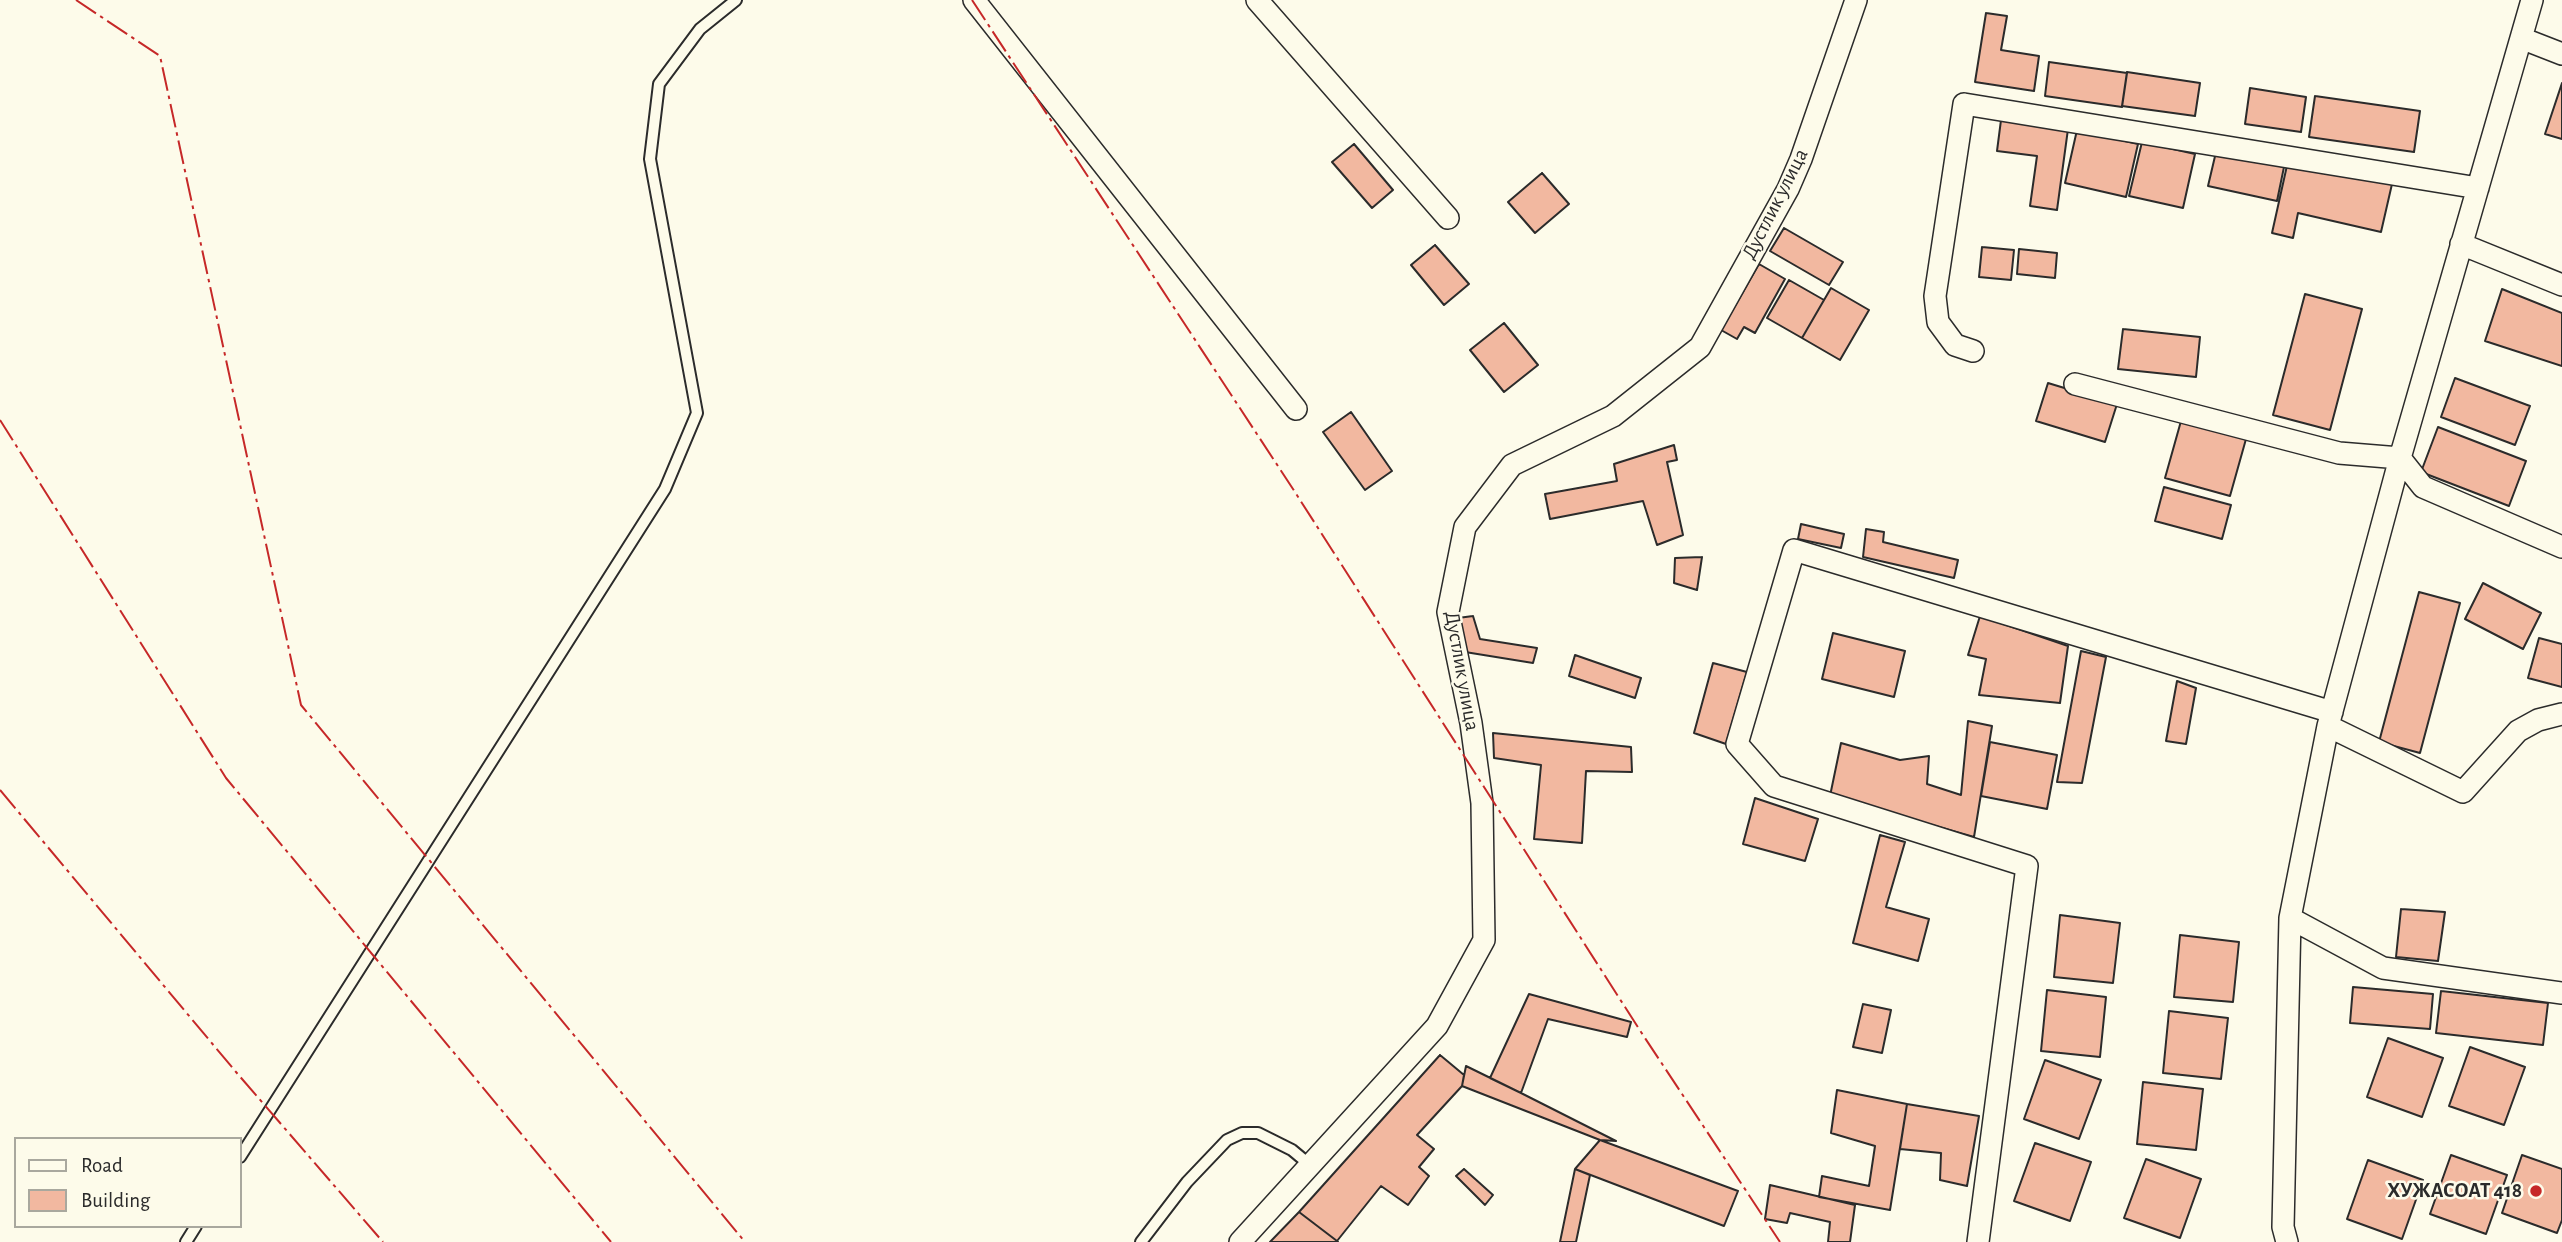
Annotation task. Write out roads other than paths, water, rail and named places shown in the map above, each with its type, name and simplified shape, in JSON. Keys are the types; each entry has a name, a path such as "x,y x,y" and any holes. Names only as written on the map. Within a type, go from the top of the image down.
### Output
{"street":[{"path":"974,0 1296,410"},
{"path":"1257,0 1448,218"},
{"name":"Дустлик улица","path":"1240,1242 1437,1026 1484,940 1482,803 1471,723 1448,612 1465,527 1512,465 1613,416 1700,347 1788,189 1856,0"},
{"path":"2287,1242 2283,1227 2290,918 2330,719 2460,243 2479,187 2532,0"},
{"path":"2521,38 2562,54"},
{"path":"1973,351 1955,345 1938,322 1935,296 1964,104 2479,187"},
{"path":"2460,243 2562,285"},
{"path":"2075,384 2339,453 2400,458 2423,487 2562,547"},
{"path":"1978,1242 2027,866 1774,786 1737,744 1794,550 2330,719 2463,792 2518,731 2538,720 2562,714"},
{"path":"2290,918 2383,968 2562,993"}],"lane":[{"path":"242,1154 665,489 697,413 650,159 659,84 700,29 736,0"},
{"path":"1141,1242 1187,1182 1227,1140 1242,1133 1258,1133 1292,1150 1310,1166"}],"place":[{"name":"ХУЖАСОАТ 418","path":"2536,1191"}]}
